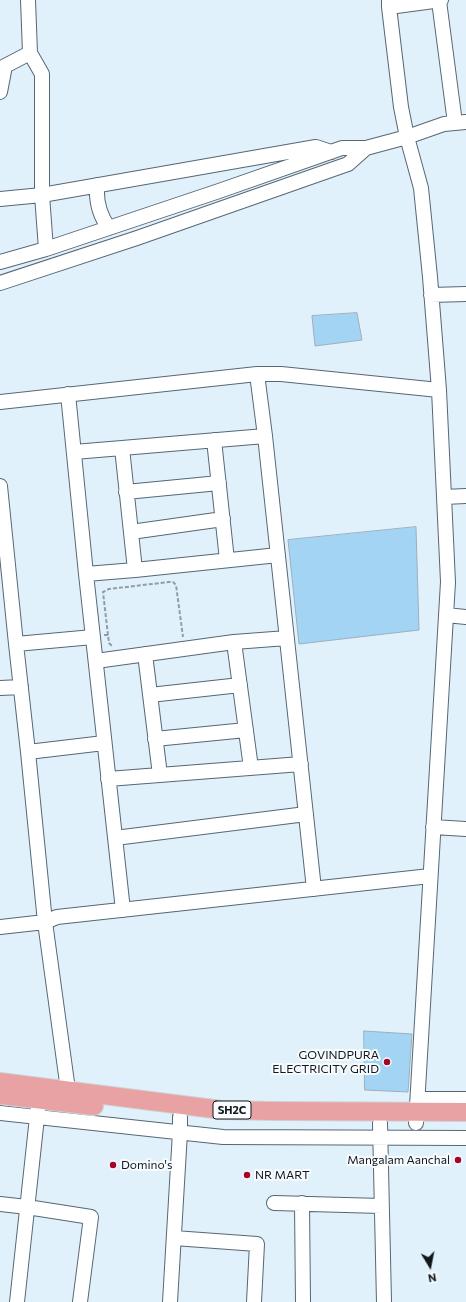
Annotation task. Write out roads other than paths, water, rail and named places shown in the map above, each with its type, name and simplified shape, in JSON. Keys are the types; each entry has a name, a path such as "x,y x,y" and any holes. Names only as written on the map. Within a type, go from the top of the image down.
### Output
{"main road":[{"name":"SH2C","path":"0,1082 222,1110 466,1112"},
{"name":"SH2C","path":"0,1095 38,1108 180,1124 235,1122 380,1130 417,1111 466,1123"}],"street":[{"path":"28,0 30,53 42,74 42,195 46,249"},
{"path":"0,262 46,249 342,148 366,148 407,137 444,124 461,123 440,0 389,3 401,107 407,137 421,188 439,390 448,582 417,1111 466,1099"},
{"path":"0,92 5,66 30,53"},
{"path":"0,199 42,195 316,146 331,152"},
{"path":"0,283 137,238 348,164 366,148"},
{"path":"97,185 96,195 98,207 103,220 109,228"},
{"path":"431,295 466,294"},
{"path":"0,402 257,374 281,374 439,390"},
{"path":"257,374 314,889"},
{"path":"68,394 123,910"},
{"path":"74,452 265,436"},
{"path":"214,440 227,560"},
{"path":"122,448 135,570"},
{"path":"126,492 219,483"},
{"path":"0,486 6,605 16,644 45,922 68,1090"},
{"path":"444,497 466,496"},
{"path":"131,532 223,519"},
{"path":"86,574 278,555"},
{"path":"446,615 466,616"},
{"path":"16,644 93,637"},
{"path":"96,661 234,642 287,638"},
{"path":"234,642 251,768"},
{"path":"145,654 160,775"},
{"path":"150,695 240,685"},
{"path":"0,688 21,687"},
{"path":"155,739 246,730"},
{"path":"28,752 104,743"},
{"path":"108,779 301,764"},
{"path":"115,838 306,814"},
{"path":"433,827 466,829"},
{"path":"0,927 45,922 57,917 430,876"},
{"path":"0,1113 38,1108 17,1302"},
{"path":"170,1302 180,1124"},
{"path":"384,1302 380,1130 466,1138"},
{"path":"274,1203 381,1206"},
{"path":"302,1203 303,1302"},
{"path":"0,1204 91,1218 80,1302"},
{"path":"174,1238 257,1244 254,1302"}],"place":[{"name":"GOVINDPURA ELECTRICITY GRID","path":"387,1062"},
{"name":"Mangalam Aanchal","path":"458,1160"},
{"name":"Domino's","path":"113,1165"},
{"name":"NR MART","path":"247,1175"}]}
